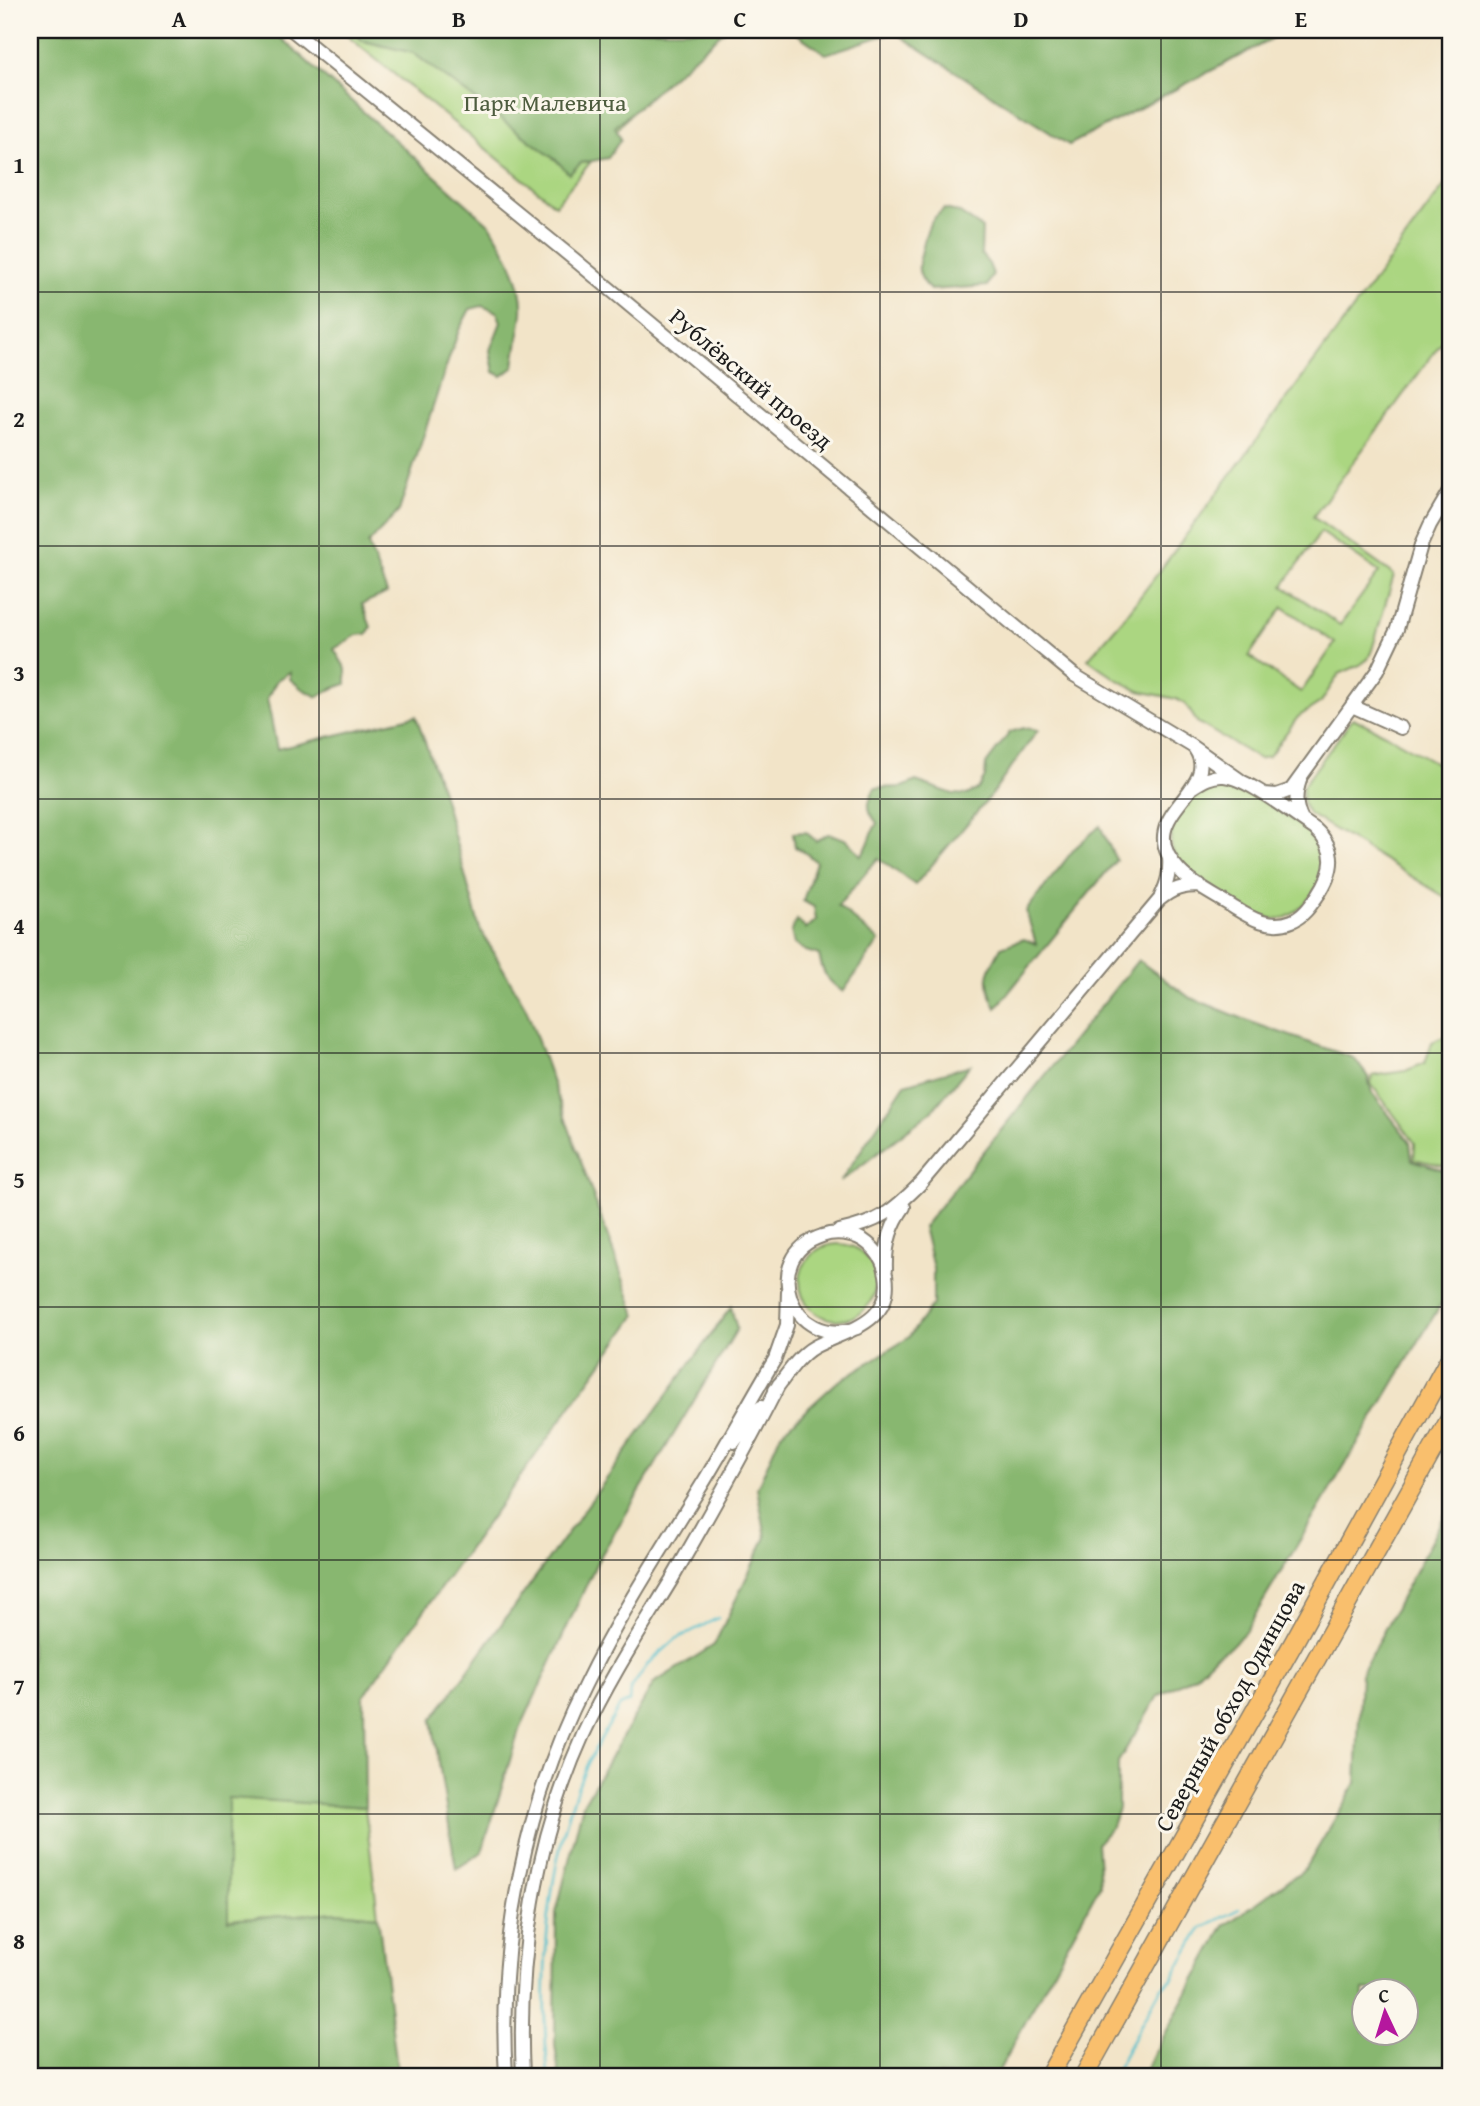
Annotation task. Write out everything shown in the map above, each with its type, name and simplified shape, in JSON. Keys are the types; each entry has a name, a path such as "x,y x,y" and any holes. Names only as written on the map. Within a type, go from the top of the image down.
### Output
{"highway":[{"name":"Северный обход Одинцова","path":"1049,2076 1300,1631 1450,1358"},
{"path":"1084,2076 1450,1419"}],"street":[{"name":"Рублёвский проезд","path":"292,30 1074,675 1192,746 1240,780"},
{"path":"1262,794 1291,790 1377,671 1397,629 1421,545 1450,491"},
{"path":"1352,706 1401,729"},
{"path":"1159,900 1170,873 1164,832 1168,818 1200,775 1199,756 1192,746"},
{"path":"1168,856 1180,872 1247,916 1262,923 1277,925 1292,921 1306,912 1326,884 1330,873 1332,861 1324,837 1240,780 1214,776 1193,787"},
{"path":"1300,780 1296,801 1303,821"},
{"path":"506,2076 505,1996 509,1943 526,1849 544,1783 565,1726 610,1637 775,1360 787,1325 788,1274 798,1252 810,1241 863,1226 896,1208 921,1183 1159,900 1169,891 1182,886 1200,886"},
{"path":"705,1479 792,1367 813,1348 857,1328 876,1313 884,1299 887,1283 885,1256 893,1225 921,1183"},
{"path":"825,1235 842,1233 865,1241 881,1259 887,1283"},
{"path":"788,1290 798,1313 817,1328 833,1332 857,1328"},
{"path":"523,2076 523,2005 530,1923 540,1865 563,1785 583,1735 626,1654 747,1447 779,1384"}],"green space":[{"path":"30,30 272,30 491,226 508,256 522,301 514,367 502,376 494,372 490,350 501,322 497,312 482,306 470,309 459,330 399,511 368,544 387,593 362,604 371,627 367,634 357,635 334,649 346,669 346,684 318,697 290,679 290,672 277,680 267,698 277,749 416,716 441,788 480,929 526,1008 636,1315 364,1695 365,1807 228,1798 228,1920 338,1912 378,1916 398,2076 30,2076 30,913 37,886 30,855"},
{"name":"Парк Малевича","path":"340,30 700,30 555,205"},
{"name":"Парк Малевича","path":"350,30 725,30 615,127 621,139 608,158 581,163 569,174 557,161 413,53 363,41"},
{"path":"791,30 1289,30 1069,145 894,32 826,54"},
{"path":"1450,178 1450,331 1313,517 1394,575 1368,659 1339,674 1321,702 1298,717 1269,756 1259,759 1197,722 1186,705 1176,699 1139,691 1088,659 1158,573","holes":["1321,532 1379,572 1340,625 1283,586","1283,607 1335,643 1301,692 1249,656"]},
{"path":"944,209 958,212 982,228 981,254 993,274 987,286 930,290 921,278 919,262 927,231 932,220"},
{"path":"1353,718 1450,771 1450,900 1309,814 1305,807 1303,786"},
{"path":"1024,728 1038,730 990,797 915,885 878,858 838,906 879,941 843,992 827,976 819,955 794,944 791,931 797,920 806,929 816,920 814,907 803,901 816,862 795,847 793,833 806,832 816,841 828,834 840,837 851,844 861,856 877,823 869,806 875,788 903,787 916,781 953,794 967,795 978,789 985,777 986,764 1010,732"},
{"path":"1222,782 1244,791 1290,818 1314,837 1321,848 1325,865 1318,887 1305,903 1289,916 1273,919 1250,911 1192,874 1171,847 1174,822 1183,807 1200,790"},
{"path":"1100,826 1116,860 996,1008 989,990 988,977 1001,947 1024,939 1036,944 1026,911 1075,848"},
{"path":"1138,960 1189,997 1354,1058 1368,1077 1372,1093 1410,1142 1412,1160 1450,1172 1450,1289 1245,1632 1196,1675 1158,1696 1118,1762 1118,1808 1112,1826 1097,1843 1100,1885 996,2076 559,2076 555,2045 556,1913 583,1804 654,1683 714,1645 766,1537 757,1488 781,1433 836,1383 908,1338 933,1304 933,1268 923,1227"},
{"path":"1447,1036 1450,1039 1450,1167 1414,1159 1415,1143 1371,1084 1372,1076 1405,1071 1425,1063 1432,1042"},
{"path":"970,1065 932,1111 840,1182 905,1084"},
{"path":"831,1244 845,1244 859,1250 870,1261 876,1282 873,1297 865,1309 845,1320 831,1320 817,1314 806,1303 800,1289 800,1275 806,1261 817,1250"},
{"path":"731,1307 737,1329 597,1562 519,1731 482,1852 456,1869 432,1720"},
{"path":"1450,1505 1450,2076 1142,2076 1224,1926 1306,1868 1356,1783 1361,1674"},
{"path":"228,1797 365,1807 378,1916 338,1912 228,1920"}],"waterway":[{"path":"548,2076 545,2003 547,1930 558,1857 578,1786 603,1735 620,1706 629,1702 630,1690 648,1664 676,1639 718,1618"},
{"path":"1110,2076 1116,2070 1161,1988 1172,1979 1201,1928 1239,1909"}]}
